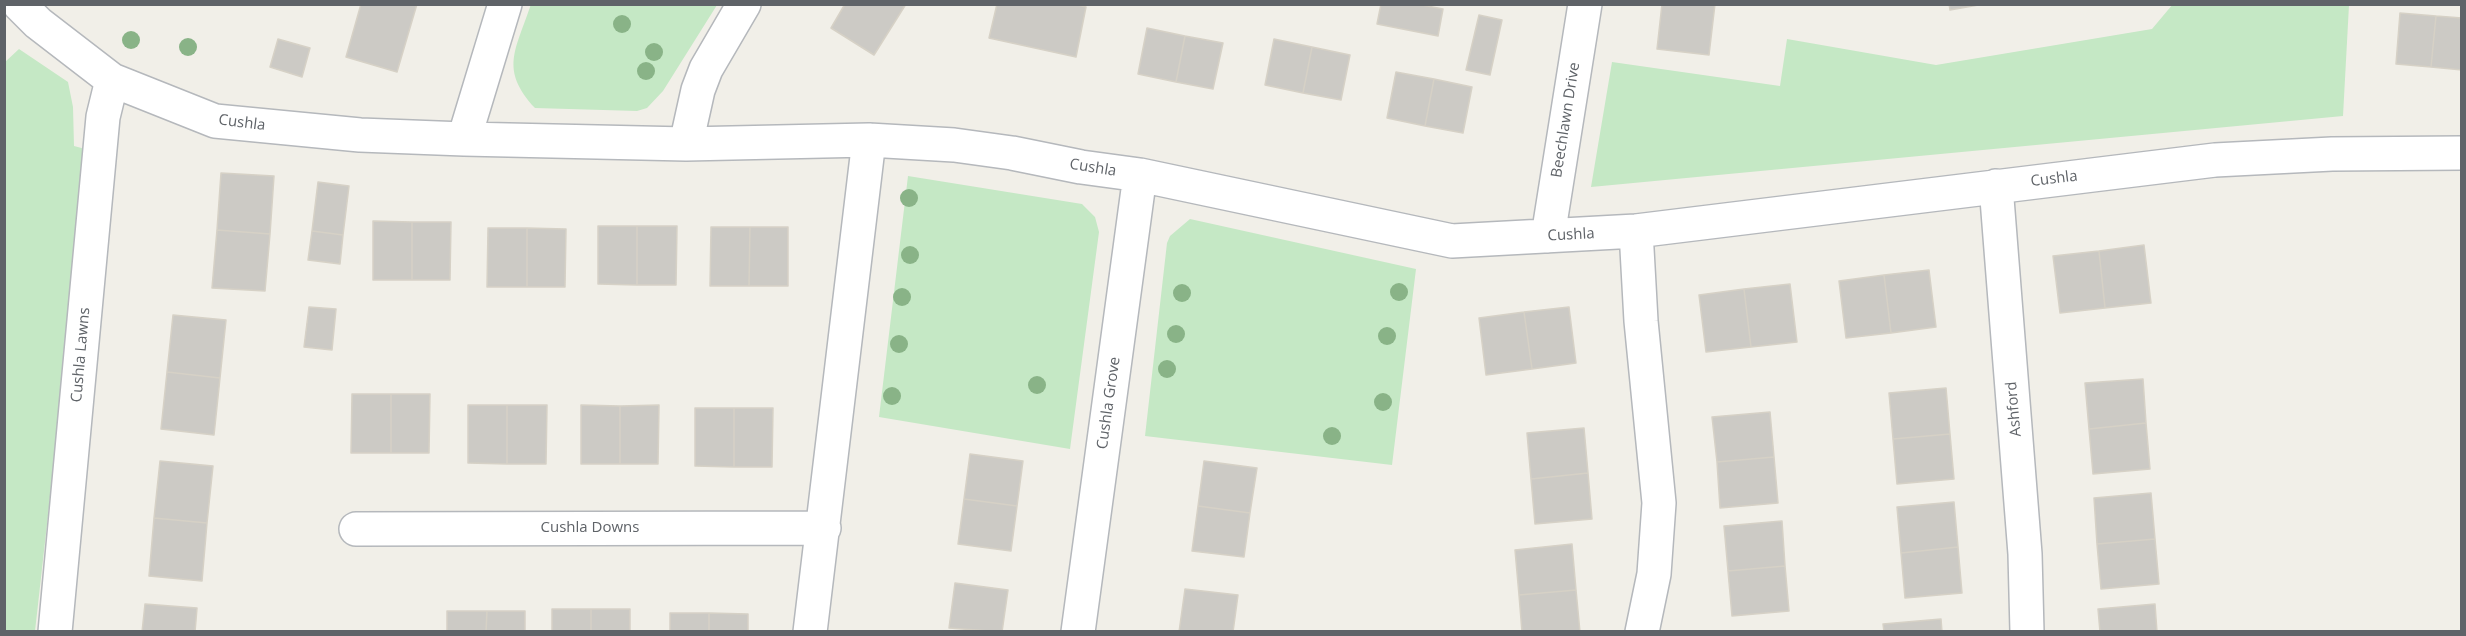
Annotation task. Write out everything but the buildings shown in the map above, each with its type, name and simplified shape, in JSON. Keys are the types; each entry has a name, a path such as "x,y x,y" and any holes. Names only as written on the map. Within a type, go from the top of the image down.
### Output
{"street":[{"name":"Cushla","path":"19,4 38,23 112,80 215,121 360,135 464,140 686,144 869,140 977,148 1140,176 1452,241 1636,231 2215,160 2332,154 2462,153"},
{"path":"464,140 505,4"},
{"path":"686,144 698,90 706,69 744,4"},
{"name":"Beechlawn Drive","path":"1548,236 1585,4"},
{"name":"Cushla Lawns","path":"54,632 103,117 112,80"},
{"path":"810,632 869,140"},
{"name":"Cushla Grove","path":"1078,632 1140,176"},
{"name":"Ashford","path":"1996,186 2025,554 2027,632"},
{"path":"1636,231 1641,321 1659,503 1654,574 1642,632"},
{"name":"Cushla Downs","path":"356,529 824,528"}],"green space":[{"path":"531,4 717,5 663,91 647,108 637,111 535,108 517,82 514,70 516,47"},
{"path":"2173,4 2349,5 2343,116 1591,187 1612,62 1780,86 1787,39 1936,65 2152,29"},
{"path":"19,49 68,82 73,107 74,146 89,150 35,631 5,632 4,63"},
{"path":"908,176 1082,204 1095,217 1099,232 1070,449 879,417"},
{"path":"1190,219 1416,269 1392,465 1145,436 1167,243 1170,236"}]}
